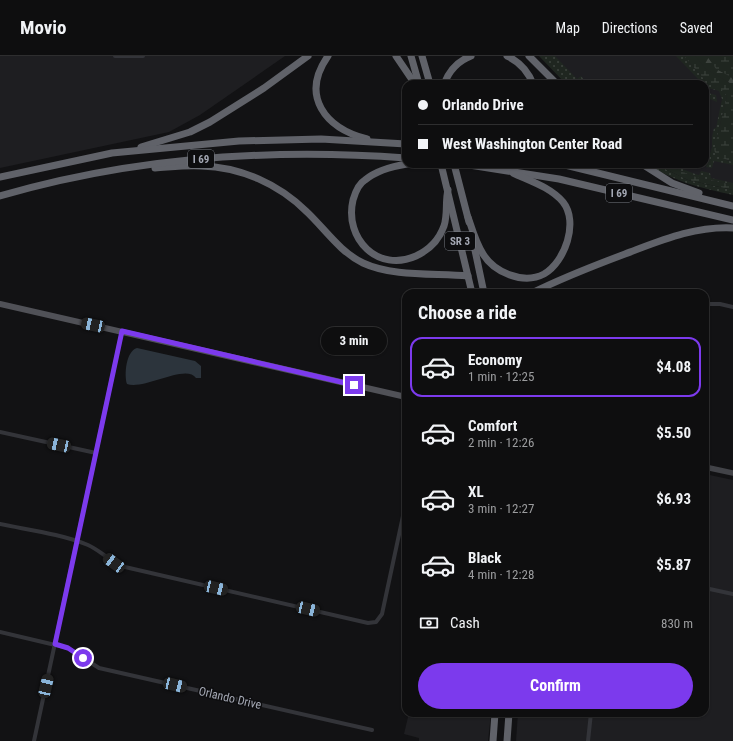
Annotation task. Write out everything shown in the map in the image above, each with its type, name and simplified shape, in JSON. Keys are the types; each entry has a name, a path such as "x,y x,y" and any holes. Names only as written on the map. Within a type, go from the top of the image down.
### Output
{"highway":[{"path":"126,152 190,132 210,122 264,88 308,56"},
{"path":"328,56 319,73 316,87 320,107 326,117 335,126 347,132 383,142"},
{"path":"396,56 412,80"},
{"path":"411,56 418,80"},
{"path":"422,56 429,80"},
{"path":"446,80 458,63 471,56"},
{"path":"507,56 520,64 528,73 531,80"},
{"path":"529,56 553,80"},
{"name":"I 69","path":"0,177 49,166 126,152 239,141 322,139 402,144"},
{"name":"I 69","path":"0,196 70,179 125,168 217,157 323,154 402,158"},
{"path":"125,168 203,166 223,168 253,176 270,184 296,202 342,248 361,262 389,271 468,276"},
{"path":"402,166 379,173 364,180 355,192 351,209 353,227 359,241 371,252 387,260 405,261 426,252 436,241 444,226 448,188 442,168"},
{"path":"455,168 468,217 483,254 493,265 509,276 526,277 544,274 559,260 566,248 570,234 569,217 563,203 550,191 504,169"},
{"name":"I 69","path":"496,168 559,179 733,220"},
{"name":"I 69","path":"576,168 733,206"},
{"path":"648,168 672,183 725,204"},
{"name":"SR 3","path":"448,188 471,289"},
{"name":"SR 3","path":"468,217 483,289"},
{"path":"540,289 567,276 676,234 720,227 733,228"},
{"path":"493,741 495,717"},
{"path":"507,741 510,717"}],"main road":[{"path":"0,304 402,396"},
{"path":"709,468 733,473"}],"street":[{"path":"115,56 143,56"},
{"path":"709,304 720,304 733,307"},
{"path":"34,741 122,331"},
{"path":"0,432 96,453"},
{"path":"0,524 77,541 90,546 114,563 125,567 368,623 376,622 382,614 402,521"},
{"path":"709,589 733,594"},
{"name":"Orlando Drive","path":"0,632 68,648 99,668 372,730"},
{"path":"588,741 591,717"}],"shaded area":[{"path":"0,56 285,56 200,115 169,132 0,168"},
{"path":"542,56 733,56 733,188 681,177 666,168 709,168 709,80 567,80"},
{"path":"137,348 195,361 201,366 201,378 196,378 191,374 184,373 135,385 127,384 126,369 128,358 133,350"},
{"path":"709,475 733,480 733,741 516,741 518,717 709,717"},
{"path":"408,717 491,717 488,741 419,741 419,738 404,734"}],"green space":[{"path":"539,56 555,56 577,79 581,76 584,80 562,80"},
{"path":"676,56 684,56 705,80 697,80 698,79"},
{"path":"684,56 695,56 706,69 733,85 733,162 717,156 714,150 727,96 721,89 709,82 709,80 705,80"},
{"path":"695,56 707,56 717,69 733,78 733,85 706,69"},
{"path":"707,56 733,56 733,78 716,69"},
{"path":"709,82 721,88 727,96 717,137 726,160 733,162 733,165 714,161 712,168 709,168 709,157 712,147 714,128 716,128 722,99 719,91 709,88"},
{"path":"709,93 716,95 717,102 710,99 709,102"},
{"path":"654,168 663,168 688,180 733,190 733,195 688,184"},
{"path":"663,168 674,168 692,176 733,185 733,190 688,180"},
{"path":"674,168 680,168 699,175 701,171 710,173 711,178 733,183 733,185 692,176"}],"route":[{"path":"83,658 68,648 55,644 122,331 354,385"}]}
